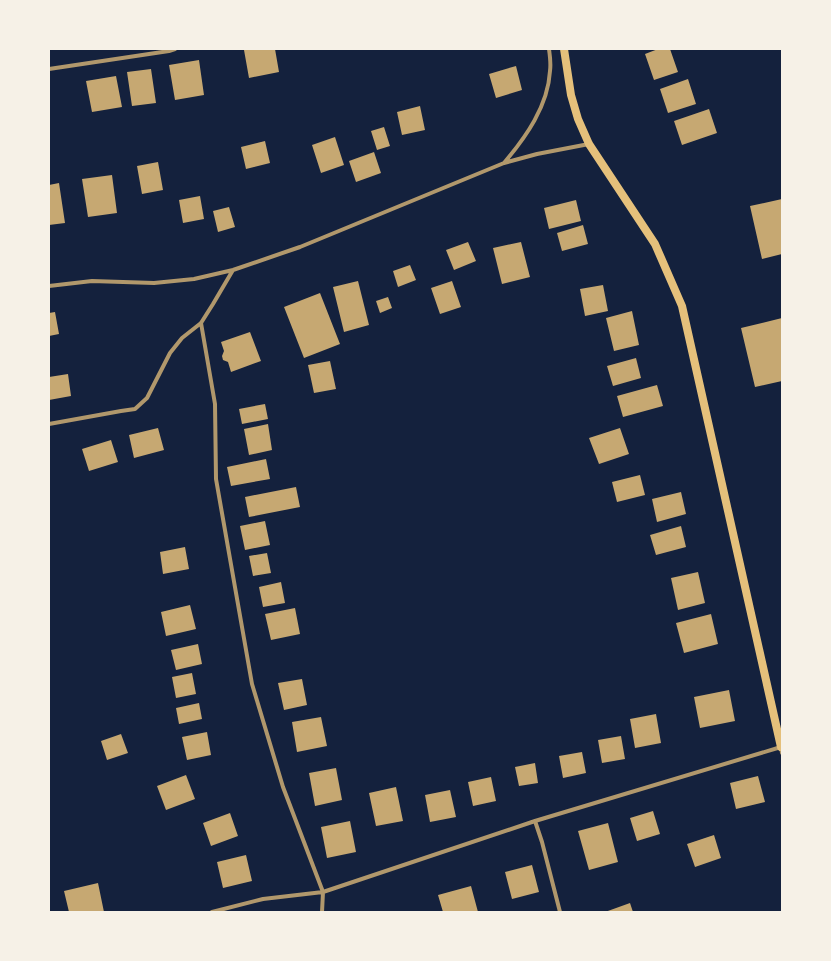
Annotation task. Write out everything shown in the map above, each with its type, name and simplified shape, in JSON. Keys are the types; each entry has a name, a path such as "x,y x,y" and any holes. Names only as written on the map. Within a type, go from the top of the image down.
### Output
{"main road":[{"path":"564,49 571,95 578,118 589,144 655,244 682,306 782,749"}],"street":[{"path":"49,69 175,49"},
{"path":"504,163 519,145 534,122 546,94 550,71 549,49"},
{"path":"49,286 92,281 154,283 194,279 232,270 300,247 504,163 537,154 589,144"},
{"path":"49,424 135,410 147,398 170,353 182,338 201,323 232,270"},
{"path":"201,323 215,404 216,479 252,684 283,787 323,892 322,912"},
{"path":"212,912 263,899 323,892 535,821 782,749"},
{"path":"535,821 560,912"}],"building":[{"path":"275,49 279,72 249,78 244,50"},
{"path":"658,49 670,49 678,72 654,80 645,54"},
{"path":"199,60 204,95 175,100 169,65"},
{"path":"516,66 522,90 496,98 489,74"},
{"path":"151,69 156,103 132,106 127,72"},
{"path":"116,76 122,107 92,112 86,81"},
{"path":"688,79 696,104 668,113 660,89"},
{"path":"420,106 425,130 402,135 397,112"},
{"path":"709,109 717,133 682,145 674,121"},
{"path":"384,127 390,146 377,150 371,131"},
{"path":"335,137 344,165 321,173 312,145"},
{"path":"265,141 270,163 246,169 241,147"},
{"path":"374,152 381,173 356,182 349,161"},
{"path":"158,162 163,190 142,194 137,166"},
{"path":"112,175 117,213 88,217 82,179"},
{"path":"59,183 65,223 49,225 49,185"},
{"path":"200,196 204,219 183,223 179,200"},
{"path":"782,199 782,254 762,259 750,206"},
{"path":"576,200 581,221 549,229 544,208"},
{"path":"229,207 235,227 218,232 213,211"},
{"path":"583,225 588,244 562,251 557,233"},
{"path":"468,242 476,261 454,270 446,250"},
{"path":"521,242 530,277 502,284 493,248"},
{"path":"410,265 416,280 398,287 393,271"},
{"path":"358,281 369,325 344,332 333,287"},
{"path":"452,281 461,307 440,314 431,288"},
{"path":"603,285 608,311 585,316 580,289"},
{"path":"320,293 340,344 304,358 284,307"},
{"path":"388,297 392,308 380,313 376,301"},
{"path":"632,311 639,345 614,351 606,318"},
{"path":"55,312 59,334 49,336 49,313"},
{"path":"782,318 782,381 755,387 741,328"},
{"path":"250,332 261,361 231,372 228,362 223,360 222,356 224,351 221,342"},
{"path":"636,358 641,378 613,386 607,366"},
{"path":"330,361 336,389 314,393 308,365"},
{"path":"68,374 71,396 49,400 49,377"},
{"path":"657,385 663,406 623,417 617,396"},
{"path":"265,404 268,419 242,424 239,409"},
{"path":"268,424 272,450 249,455 244,429"},
{"path":"158,428 164,450 134,458 129,435"},
{"path":"620,428 629,454 599,464 589,438"},
{"path":"111,440 118,462 89,471 82,449"},
{"path":"266,459 270,479 231,486 227,467"},
{"path":"640,475 645,495 617,502 612,482"},
{"path":"296,487 300,507 249,517 245,497"},
{"path":"681,492 686,514 657,522 652,499"},
{"path":"265,521 270,545 245,550 240,526"},
{"path":"681,526 686,547 656,555 650,535"},
{"path":"185,547 189,569 163,574 160,552"},
{"path":"267,553 271,573 253,576 249,556"},
{"path":"698,572 705,603 678,610 671,578"},
{"path":"281,582 285,603 263,607 259,587"},
{"path":"190,605 196,629 166,636 161,612"},
{"path":"295,608 300,634 271,640 265,614"},
{"path":"711,614 718,644 684,653 676,623"},
{"path":"198,644 202,664 176,670 171,650"},
{"path":"192,673 196,694 176,698 172,677"},
{"path":"302,679 307,705 284,710 278,683"},
{"path":"729,690 735,721 700,728 694,697"},
{"path":"199,703 202,719 179,724 176,708"},
{"path":"656,714 661,743 635,748 630,719"},
{"path":"321,717 327,746 297,752 292,722"},
{"path":"207,732 211,755 187,760 182,737"},
{"path":"121,734 128,753 107,760 101,741"},
{"path":"621,736 625,759 602,763 598,740"},
{"path":"582,752 586,773 563,778 559,756"},
{"path":"535,763 538,783 519,786 515,767"},
{"path":"336,768 342,800 315,806 309,773"},
{"path":"186,775 195,799 166,810 157,786"},
{"path":"758,776 765,802 736,809 730,783"},
{"path":"491,777 496,801 473,806 468,782"},
{"path":"396,787 403,821 376,826 369,793"},
{"path":"450,790 456,817 430,822 425,795"},
{"path":"653,811 660,834 637,841 630,818"},
{"path":"230,813 238,836 211,846 203,823"},
{"path":"350,821 356,852 327,858 321,827"},
{"path":"608,823 618,862 589,870 578,831"},
{"path":"714,835 721,858 695,867 687,844"},
{"path":"246,855 252,881 223,888 217,862"},
{"path":"532,865 539,892 512,899 505,872"},
{"path":"98,883 104,912 69,912 64,891"},
{"path":"471,886 478,912 443,912 438,895"},
{"path":"630,903 633,912 605,912"}]}
